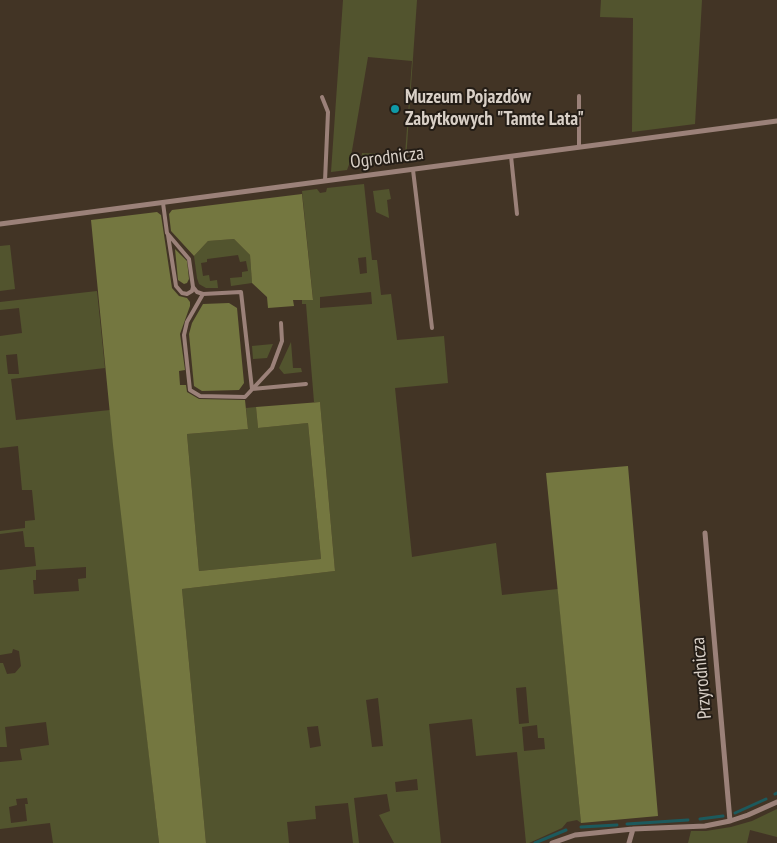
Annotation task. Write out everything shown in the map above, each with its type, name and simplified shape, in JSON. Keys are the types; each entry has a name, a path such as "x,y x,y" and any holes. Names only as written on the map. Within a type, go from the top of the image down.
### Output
{"street":[{"name":"Ogrodnicza","path":"0,224 777,121"},
{"name":"Przyrodnicza","path":"704,533 730,821"},
{"path":"552,843 575,835 633,829 705,826 748,815 777,802"},
{"path":"629,843 633,829"}],"lane":[{"path":"579,96 579,147"},
{"path":"322,97 328,112 325,181"},
{"path":"511,156 517,214"},
{"path":"413,170 432,328"},
{"path":"164,203 176,286 182,293 187,294 192,291 193,287"},
{"path":"167,233 189,259 193,287 197,292 203,294 241,292 252,389"},
{"path":"203,294 187,322 184,335 190,390 200,396 245,397 272,368 282,341 281,323"},
{"path":"252,389 306,384"}],"green space":[{"path":"343,0 417,0 406,161 365,166 361,161 362,153 405,155 412,61 368,57 350,162 347,170 331,172"},
{"path":"601,0 702,0 695,124 632,132 633,18 600,17"},
{"path":"364,184 372,260 377,260 381,295 391,294 397,340 444,336 448,383 395,388 412,557 496,543 502,595 558,589 581,823 577,820 567,822 562,828 529,843 526,843 517,752 476,756 472,719 429,724 441,843 394,843 379,815 390,811 387,794 354,798 359,843 353,843 348,803 315,806 316,819 287,822 289,843 206,843 182,589 335,571 320,402 314,402 306,304 302,304 302,300 313,299 302,191 317,189 320,193 326,192 327,188","holes":["366,257 367,273 360,274 358,258","371,292 372,304 320,308 320,297","526,687 529,723 519,724 516,688","378,698 383,746 372,747 366,700","537,725 538,738 544,738 545,749 524,751 522,727","318,726 321,746 310,748 307,727","417,779 418,790 396,792 395,782"]},
{"path":"389,189 391,199 387,200 389,218 376,212 373,191"},
{"path":"302,194 313,300 293,300 294,306 268,308 267,297 252,283 250,255 234,239 208,241 194,256 171,231 169,214 172,210"},
{"path":"157,212 161,215 172,288 179,296 187,298 190,302 180,334 185,370 179,371 180,385 186,385 187,392 199,399 245,400 248,429 187,434 199,571 321,559 308,423 258,428 256,407 320,402 335,571 182,589 206,843 159,843 113,445 91,220"},
{"path":"234,239 250,255 252,283 231,286 230,278 242,277 242,272 248,271 246,261 240,262 238,255 207,259 207,262 201,263 203,276 209,275 210,281 217,280 218,288 206,288 199,284 194,256 208,241"},
{"path":"10,245 15,289 0,291 0,246"},
{"path":"175,249 187,261 189,279 184,284 178,280"},
{"path":"97,291 105,368 11,379 16,420 110,410 159,843 53,843 50,823 0,829 0,762 22,760 20,749 49,745 46,722 5,727 7,747 0,747 0,663 3,663 7,674 15,673 21,666 19,651 13,649 12,653 0,655 0,570 36,566 34,547 25,547 23,531 0,534 0,531 25,528 25,521 35,520 32,490 22,490 18,446 0,448 0,336 22,333 19,308 0,310 0,302","holes":["17,354 19,374 8,374 6,355","86,567 86,578 78,579 79,591 34,594 33,580 36,580 36,570","27,798 28,804 25,804 27,821 11,823 9,807 17,805 16,799"]},
{"path":"229,303 237,308 244,383 239,390 202,391 194,386 189,334 192,323 203,304"},
{"path":"291,342 293,368 301,368 302,372 284,374 279,368"},
{"path":"273,344 267,358 253,359 252,346"},
{"path":"256,407 258,428 308,423 321,559 199,571 187,434 248,429 246,408"},
{"path":"628,466 658,816 581,823 546,473"},
{"path":"777,809 777,837 750,830 747,843 688,843 691,831 731,827 752,821"}],"waterway":[{"path":"735,813 766,799"},
{"path":"700,819 723,816"},
{"path":"627,824 688,820"},
{"path":"581,827 617,825"},
{"path":"535,843 566,830"}],"place":[{"name":"Muzeum Pojazdów Zabytkowych \"Tamte Lata\"","path":"395,109"}]}
